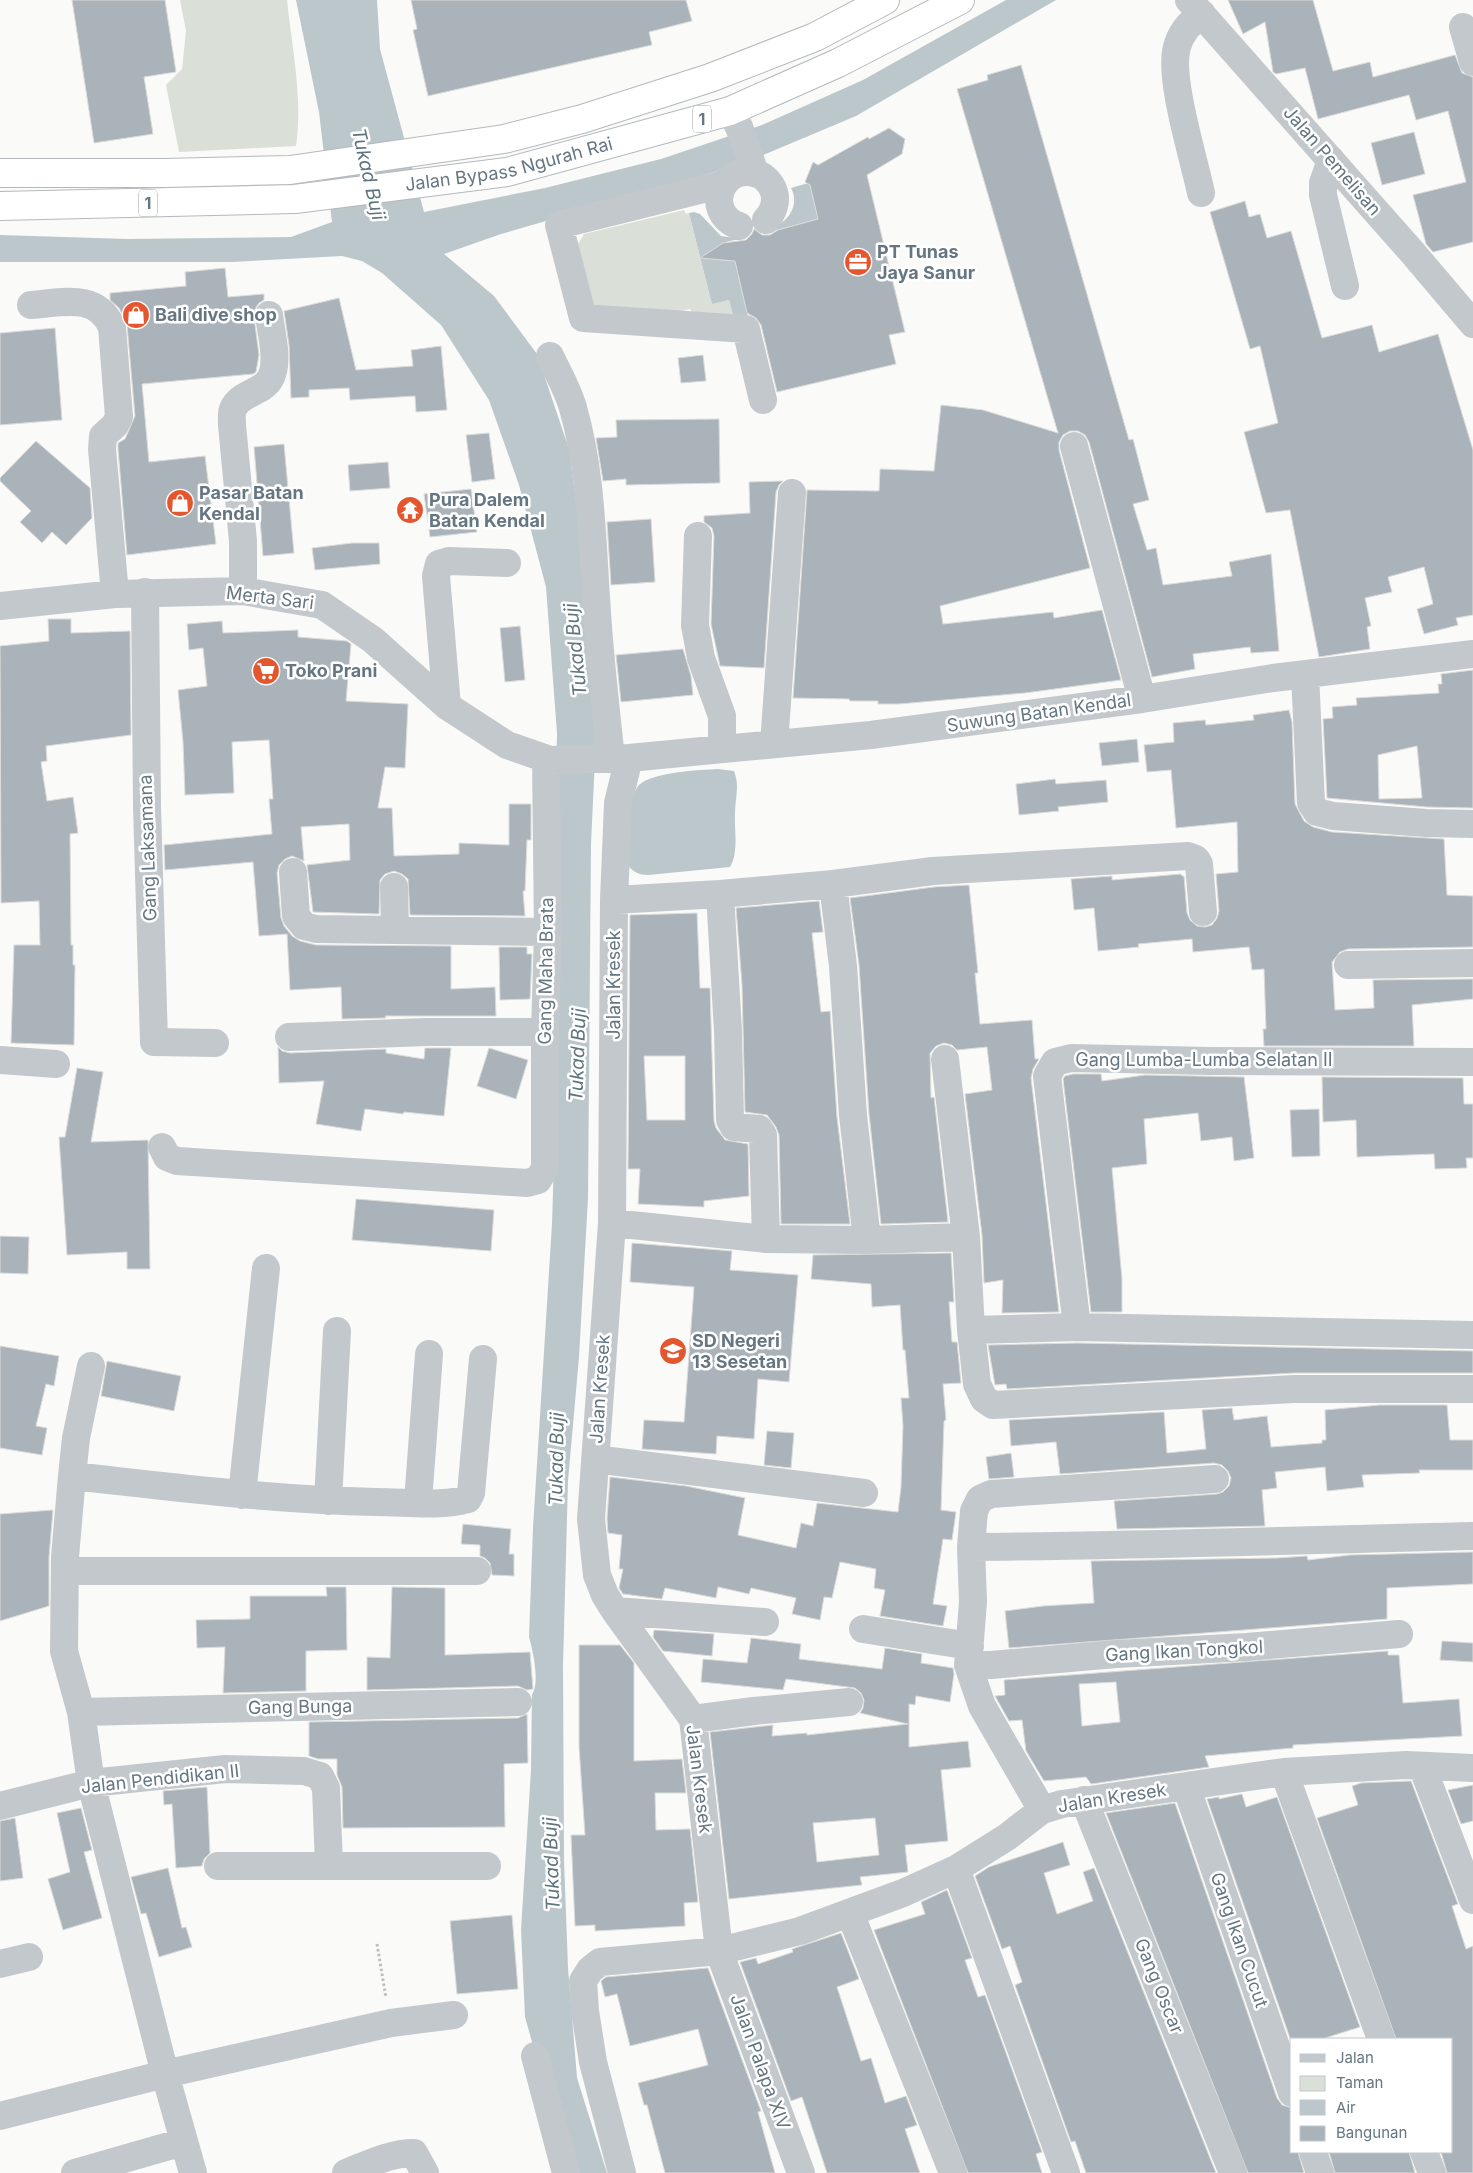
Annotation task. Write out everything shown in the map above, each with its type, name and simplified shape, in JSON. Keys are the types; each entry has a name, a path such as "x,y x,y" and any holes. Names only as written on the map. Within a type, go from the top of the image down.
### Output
{"highway":[{"name":"Jalan Bypass Ngurah Rai","path":"0,173 165,173 290,170 504,139 582,118 710,78 815,37 885,0"},
{"name":"Jalan Bypass Ngurah Rai","path":"0,206 295,199 507,172 734,119 960,0"}],"street":[{"path":"1195,7 1177,47 1174,72 1202,193"},
{"name":"Jalan Pemelisan","path":"1195,7 1473,324"},
{"path":"1463,27 1473,62"},
{"path":"734,119 755,173"},
{"path":"1330,160 1322,183 1323,195 1345,286"},
{"path":"739,226 726,218 718,201 724,184 729,177 737,173 755,173 763,176 774,192 773,210 766,220"},
{"path":"724,184 559,225 583,318 746,329 763,400"},
{"path":"30,305 83,302 97,308 109,320 112,327 120,418 102,436 102,449 115,594"},
{"path":"243,591 243,541 232,425 233,409 246,394 261,388 271,378 274,360 269,315"},
{"name":"Jalan Kresek","path":"550,356 573,408 588,490 598,630 618,803 614,900 612,1223 591,1519 597,1575 605,1595 693,1719 719,1950 800,1931 903,1893 956,1869 1007,1837 1042,1810 1062,1804 1284,1772 1422,1766 1473,1768"},
{"path":"1074,446 1142,699"},
{"path":"774,744 792,493"},
{"path":"698,536 695,625 701,658 722,716 722,749"},
{"path":"447,706 436,576 439,564 449,561 507,563"},
{"name":"Merta Sari","path":"0,606 145,592 243,591 322,605 373,640 447,706 508,745 548,760"},
{"name":"Gang Laksamana","path":"145,592 147,806 154,1042 215,1043"},
{"name":"Suwung Batan Kendal","path":"548,760 614,759 871,735 1142,699 1305,674 1473,654"},
{"path":"1305,674 1311,803 1317,812 1333,816 1426,823 1473,824"},
{"name":"Gang Maha Brata","path":"162,1147 167,1157 177,1161 527,1183 538,1180 545,1168 548,760"},
{"path":"614,900 720,894 833,884 933,871 1188,856 1196,859 1199,864 1203,912"},
{"path":"293,872 296,916 304,926 316,929 548,932"},
{"path":"833,884 843,966 853,1115 867,1240"},
{"path":"394,887 395,929"},
{"path":"720,894 728,1031 730,1120 734,1127 760,1129 762,1135 766,1239"},
{"path":"1348,966 1473,963"},
{"path":"289,1037 427,1032 545,1032"},
{"name":"Gang Lumba-Lumba Selatan II","path":"1077,1327 1047,1076 1055,1062 1071,1058 1210,1061 1473,1062"},
{"path":"945,1059 966,1237 971,1330 977,1384 984,1399 993,1404 1295,1388 1473,1388"},
{"path":"0,1060 56,1064"},
{"path":"612,1223 766,1239 867,1240 966,1237"},
{"path":"242,1495 266,1268"},
{"path":"971,1330 1077,1327 1473,1335"},
{"path":"328,1501 337,1330"},
{"path":"418,1502 429,1354"},
{"path":"72,1476 242,1495 328,1501 418,1502 460,1501 468,1499 471,1493 483,1359"},
{"path":"91,1366 76,1438 72,1476 65,1571 64,1652 81,1712 91,1783 165,2074 194,2173"},
{"path":"594,1459 864,1493"},
{"path":"1042,1810 982,1706 969,1655 973,1602 970,1547 974,1511 980,1499 991,1494 1214,1479"},
{"path":"970,1547 1128,1546 1220,1541 1473,1536"},
{"path":"65,1571 477,1570"},
{"path":"615,1611 765,1622"},
{"name":"Gang Ikan Tongkol","path":"863,1629 969,1655 991,1665 1116,1654 1248,1648 1399,1634"},
{"name":"Gang Bunga","path":"81,1712 518,1702"},
{"path":"693,1719 849,1702"},
{"path":"1422,1766 1473,1900"},
{"name":"Jalan Pendidikan II","path":"0,1806 91,1783 225,1769 304,1771 320,1776 326,1788 329,1866"},
{"path":"1284,1772 1381,2038"},
{"name":"Gang Ikan Cucut","path":"1186,1786 1290,2087"},
{"name":"Gang Oscar","path":"1084,1800 1234,2173"},
{"path":"218,1866 487,1866"},
{"path":"956,1869 1066,2173"},
{"path":"850,1913 953,2173"},
{"path":"622,2173 593,2062 585,2012 583,1981 590,1970 600,1962 719,1950"},
{"name":"Jalan Palapa XIV","path":"719,1950 801,2173"},
{"path":"0,1964 29,1957"},
{"path":"0,2116 165,2074 391,2023 454,2015"},
{"path":"535,2056 566,2173"},
{"path":"75,2173 184,2142"},
{"path":"346,2173 390,2155 414,2153 425,2173"},
{"path":"1313,2153 1320,2173"},
{"path":"1424,2153 1432,2173"}],"path":[{"path":"377,1944 391,2023"}],"green space":[{"path":"180,0 287,0 298,91 296,146 179,152 166,85 182,69 186,31"},
{"path":"684,210 686,214 689,213 712,304 729,300 735,319 715,313 692,312 690,309 680,311 594,308 578,244 584,234"}],"water":[{"name":"Tukad Buji","path":"296,0 377,0 380,49 424,212 545,188 661,159 762,125 863,80 1006,0 1056,0 856,116 742,164 501,234 444,254 494,296 537,354 569,449 585,568 596,736 591,844 588,1198 579,1357 568,1481 563,1666 564,1860 568,1968 577,2078 607,2173 569,2173 525,2017 521,1930 531,1770 532,1695 536,1675 529,1637 533,1528 552,1224 556,1094 554,930 557,733 546,587 519,485 489,400 441,325 382,273 362,261 342,256 232,262 0,262 0,235 128,239 291,237 332,222 319,112"},
{"path":"808,183 818,219 769,232 768,229 775,227 786,219 793,208 794,195 791,188"},
{"path":"689,213 700,214 721,236 742,239 722,244 714,253 717,259 727,261 744,256 738,276 749,321 736,325 729,300 712,304"},
{"path":"718,769 734,771 737,782 735,848 730,867 648,875 639,874 630,868 628,866 628,836 630,811 635,791 639,785 665,774"}],"building":[{"path":"72,0 165,0 176,72 144,77 153,134 94,143"},
{"path":"411,0 686,0 692,21 649,32 652,45 428,96 413,30 417,29"},
{"path":"1228,0 1313,0 1333,71 1370,62 1373,77 1455,55 1462,73 1473,77 1473,242 1433,252 1426,244 1413,195 1466,182 1448,111 1416,120 1409,95 1318,119 1305,68 1276,74 1273,72 1265,22 1243,34"},
{"path":"1021,65 1129,440 1133,439 1149,500 1133,504 1147,550 1156,548 1163,585 1232,576 1229,562 1271,554 1279,651 1251,653 1250,647 1193,654 1195,669 1152,677 1089,442 1085,435 1078,431 1070,431 1063,435 1059,442 1059,450 1090,568 940,606 943,624 1053,612 1054,618 1102,610 1121,680 1025,693 899,704 878,704 878,701 850,701 849,699 793,698 807,490 879,491 880,469 934,471 941,405 983,410 1058,433 957,89 988,80 987,75"},
{"name":"PT Tunas Jaya Sanur","path":"889,128 905,139 902,154 867,175 905,332 889,335 896,364 777,392 761,325 756,318 747,313 735,261 700,258 723,243 746,240 754,229 762,235 770,235 778,230 818,219 810,185 805,182 813,162 818,165 868,137 869,139"},
{"path":"1414,132 1425,174 1382,185 1371,143"},
{"path":"1245,201 1249,217 1260,214 1267,238 1291,231 1322,338 1372,325 1379,352 1438,334 1473,450 1473,615 1456,618 1458,625 1424,634 1417,609 1433,604 1424,567 1388,577 1392,592 1365,598 1371,626 1367,627 1370,649 1319,657 1290,510 1266,513 1244,432 1278,423 1260,346 1250,349 1210,212"},
{"path":"225,268 228,297 264,294 264,300 255,309 254,317 259,355 256,372 253,374 142,384 149,462 205,456 216,544 127,555 118,443 125,439 135,416 127,325 119,308 110,300 110,293 186,286 185,272"},
{"path":"339,298 356,370 413,366 411,350 441,346 447,410 416,412 415,396 350,400 349,388 309,390 309,397 291,398 289,345 284,311"},
{"path":"55,328 62,420 0,425 0,333"},
{"path":"703,355 706,381 681,383 678,358"},
{"path":"719,419 720,483 626,485 626,479 603,481 596,438 617,437 616,420"},
{"path":"489,433 495,479 472,482 466,435"},
{"path":"36,441 90,488 92,518 66,545 52,532 42,543 20,522 31,511 0,481 0,478"},
{"path":"284,444 294,553 263,556 254,447"},
{"path":"388,462 390,488 350,491 348,465"},
{"path":"783,481 776,492 764,668 720,666 711,624 714,536 712,528 704,522 704,516 750,513 749,482"},
{"path":"471,489 477,532 430,537 424,494"},
{"path":"651,519 655,582 611,585 607,522"},
{"path":"352,543 379,543 380,564 315,570 312,548"},
{"path":"48,619 71,619 71,633 130,631 131,735 46,746 47,761 41,762 47,801 73,797 78,833 70,834 71,945 73,945 73,965 75,965 74,1045 11,1043 14,945 40,945 39,901 1,903 0,646 49,641"},
{"path":"222,621 223,633 298,630 298,637 347,641 351,644 346,701 408,704 405,768 385,767 378,808 392,808 394,856 459,854 459,843 509,845 509,804 531,804 531,840 527,840 525,891 523,891 525,916 410,915 408,879 394,871 385,874 380,880 379,914 313,912 307,865 350,860 349,824 301,827 304,861 292,856 285,859 279,865 277,873 281,918 284,926 292,936 300,941 316,945 451,946 451,989 495,987 496,1016 385,1016 386,1018 342,1019 341,987 290,990 287,934 259,936 253,862 165,870 164,845 272,834 269,799 273,799 269,740 232,742 234,793 185,795 183,742 178,690 207,686 203,648 189,650 187,624"},
{"path":"520,626 525,680 505,682 500,628"},
{"path":"683,649 691,676 693,695 621,702 616,655"},
{"path":"1473,670 1473,808 1427,807 1327,798 1323,719 1333,718 1332,707 1357,705 1356,698 1439,693 1438,684 1442,684 1441,674","holes":["1417,746 1422,798 1379,799 1378,755"]},
{"path":"1289,710 1292,722 1295,804 1304,821 1313,827 1332,832 1444,839 1447,895 1473,896 1473,947 1348,949 1340,952 1332,962 1335,1010 1374,1008 1373,980 1473,979 1473,999 1412,1005 1414,1046 1264,1046 1263,1029 1266,1029 1264,969 1252,970 1249,947 1193,952 1192,939 1138,944 1139,947 1098,951 1094,908 1074,910 1071,879 1112,876 1112,880 1181,874 1184,876 1187,913 1190,920 1197,926 1205,927 1212,925 1219,911 1216,874 1238,872 1237,822 1176,828 1171,770 1147,772 1144,745 1174,742 1173,723 1205,720 1206,725 1254,720 1253,715"},
{"path":"1137,739 1139,762 1102,766 1099,743"},
{"path":"1055,779 1056,784 1106,780 1108,802 1058,807 1059,811 1019,815 1016,784"},
{"path":"969,885 978,973 975,973 980,1024 1032,1020 1035,1059 1039,1059 1033,1069 1031,1078 1059,1312 1002,1313 1003,1280 984,1283 982,1235 965,1094 992,1090 987,1047 957,1050 952,1045 944,1043 936,1046 930,1053 931,1098 934,1097 948,1222 881,1224 869,1114 859,965 850,898 934,887"},
{"path":"819,901 823,932 812,933 821,1012 830,1011 837,1117 850,1224 781,1224 779,1135 776,1127 767,1115 745,1112 742,985 736,908"},
{"path":"697,913 700,988 710,988 714,1121 716,1128 725,1140 748,1144 749,1196 704,1201 704,1207 638,1204 640,1169 628,1169 630,915","holes":["644,1056 685,1056 685,1120 647,1120"]},
{"path":"499,947 527,947 527,954 532,954 530,999 500,1000"},
{"path":"278,1047 282,1051 290,1053 386,1049 386,1053 424,1059 425,1048 451,1048 444,1116 404,1112 403,1114 365,1109 361,1131 316,1124 324,1081 279,1083"},
{"path":"489,1048 528,1060 516,1099 477,1086"},
{"path":"77,1068 103,1072 91,1142 148,1140 150,1269 127,1269 127,1252 67,1255 59,1137 65,1137"},
{"path":"1073,1074 1101,1074 1102,1081 1145,1075 1244,1077 1254,1158 1234,1161 1232,1137 1201,1141 1198,1113 1144,1119 1147,1164 1112,1168 1122,1279 1122,1312 1091,1312 1063,1079 1065,1076"},
{"path":"1322,1077 1463,1078 1464,1104 1473,1104 1473,1158 1466,1158 1467,1168 1435,1169 1434,1154 1357,1157 1356,1120 1323,1122"},
{"path":"1319,1109 1320,1156 1292,1157 1290,1110"},
{"path":"356,1199 494,1210 491,1251 352,1240"},
{"path":"0,1236 29,1237 28,1274 0,1273"},
{"path":"632,1243 732,1251 730,1270 798,1275 789,1382 758,1379 754,1439 717,1436 716,1454 642,1449 644,1420 684,1422 694,1287 630,1282"},
{"path":"951,1253 954,1302 949,1302 952,1342 957,1342 961,1383 943,1384 946,1420 944,1421 941,1510 956,1512 952,1540 943,1539 933,1604 947,1606 943,1626 880,1616 885,1590 874,1588 876,1569 840,1562 832,1598 824,1597 820,1620 792,1614 796,1598 751,1588 749,1594 718,1587 716,1598 665,1588 662,1599 623,1594 619,1588 623,1569 619,1569 622,1535 608,1533 610,1477 686,1486 745,1498 738,1535 796,1548 801,1523 813,1526 817,1503 898,1512 901,1487 903,1426 901,1398 909,1398 900,1305 872,1307 871,1284 811,1279 813,1255"},
{"path":"1077,1343 1473,1351 1473,1373 1294,1373 1007,1389 1006,1384 995,1385 988,1345"},
{"path":"0,1346 59,1356 54,1386 46,1384 36,1426 47,1428 42,1455 0,1448"},
{"path":"107,1361 181,1376 174,1411 101,1396"},
{"path":"1380,1405 1447,1405 1450,1440 1473,1440 1473,1470 1419,1470 1420,1473 1362,1475 1364,1487 1327,1491 1325,1467 1275,1472 1277,1488 1262,1490 1265,1526 1117,1529 1114,1501 1217,1494 1223,1492 1229,1486 1231,1478 1228,1471 1222,1465 1214,1463 1060,1474 1056,1442 1011,1446 1009,1420 1164,1412 1167,1453 1206,1449 1202,1410 1232,1408 1234,1420 1267,1416 1271,1447 1322,1443 1322,1440 1326,1440 1325,1410"},
{"path":"767,1431 794,1433 791,1468 764,1465"},
{"path":"1011,1453 1014,1477 989,1479 986,1457"},
{"path":"53,1510 49,1557 49,1606 0,1621 0,1514"},
{"path":"463,1524 511,1529 509,1554 514,1554 514,1576 492,1575 490,1563 480,1556 480,1545 461,1544"},
{"path":"1473,1552 1473,1584 1387,1588 1387,1619 1009,1648 1005,1611 1043,1606 1094,1603 1091,1561 1307,1556 1308,1560 1350,1555"},
{"path":"326,1587 346,1587 347,1650 306,1651 306,1691 223,1693 225,1647 197,1648 196,1620 250,1619 250,1596 327,1596"},
{"path":"392,1587 445,1588 445,1655 530,1652 533,1689 527,1690 518,1686 367,1690 367,1657 390,1658"},
{"path":"654,1630 714,1634 712,1656 663,1651 653,1637"},
{"path":"751,1638 801,1644 799,1659 882,1669 885,1648 922,1654 921,1663 953,1668 954,1674 950,1702 916,1696 915,1705 909,1704 909,1747 968,1741 971,1767 941,1770 948,1841 905,1845 908,1872 860,1877 862,1885 729,1899 710,1732 773,1725 772,1736 807,1733 807,1735 908,1724 860,1713 864,1700 861,1693 855,1688 786,1679 783,1690 701,1682 703,1659 747,1663","holes":["875,1818 879,1855 817,1862 813,1823"]},
{"path":"1442,1641 1473,1643 1473,1662 1440,1660"},
{"path":"579,1645 620,1645 634,1663 634,1761 682,1759 686,1793 655,1793 656,1830 690,1829 698,1902 684,1903 685,1926 595,1931 595,1925 575,1926 571,1835 585,1835 579,1747"},
{"path":"1388,1651 1388,1655 1399,1655 1403,1703 1459,1699 1462,1736 1293,1745 1293,1748 1205,1756 1209,1767 1091,1784 1086,1777 1044,1781 1026,1751 1022,1720 1009,1721 995,1696 1005,1695 1004,1680","holes":["1116,1682 1120,1722 1082,1726 1079,1684"]},
{"path":"527,1714 528,1763 504,1764 505,1827 343,1828 342,1787 337,1775 337,1759 318,1759 309,1756 309,1722 518,1718"},
{"path":"1411,1781 1458,1904 1452,1906 1466,1949 1473,1946 1473,2173 1447,2173 1441,2153 1453,2153 1453,2038 1396,2038 1317,1818 1358,1805 1352,1786 1361,1783"},
{"path":"1473,1785 1473,1821 1461,1824 1448,1790"},
{"path":"207,1787 210,1853 204,1859 202,1866 176,1868 172,1804 164,1805 163,1791"},
{"path":"1242,1794 1246,1807 1277,1797 1360,2027 1325,2038 1290,2038 1207,1799 1219,1797 1219,1799"},
{"path":"1175,1803 1277,2098 1282,2105 1290,2107 1290,2153 1298,2153 1304,2173 1248,2173 1106,1813"},
{"path":"81,1808 92,1850 84,1852 102,1918 63,1930 48,1879 70,1872 57,1813"},
{"path":"15,1818 23,1878 0,1881 0,1821"},
{"path":"1063,1842 1070,1865 1044,1873 1057,1914 1093,1901 1083,1872 1094,1868 1216,2173 1086,2173 1075,2141 1071,2142 1015,1985 1022,1982 1010,1946 1002,1949 975,1876 989,1867"},
{"path":"168,1868 182,1928 186,1927 192,1947 159,1957 146,1913 141,1914 131,1877"},
{"path":"947,1890 972,1958 965,1960 978,1997 985,1995 1042,2152 1036,2154 1042,2173 968,2173 874,1930 925,1914 921,1902"},
{"path":"512,1915 518,1989 457,1994 450,1921"},
{"path":"841,1933 859,1979 837,1987 861,2061 871,2058 885,2103 906,2096 917,2125 905,2129 920,2173 827,2173 802,2097 791,2101 740,1962 756,1958 758,1964 793,1952 792,1949"},
{"path":"708,1968 761,2111 758,2112 775,2173 665,2173 647,2105 644,2105 638,2083 708,2065 698,2029 630,2046 617,1994 605,1997 601,1981 606,1977"},
{"path":"1329,2153 1409,2153 1415,2173 1335,2173"}],"place":[{"name":"PT Tunas Jaya Sanur","path":"858,262"},
{"name":"Bali dive shop","path":"136,315"},
{"name":"Pasar Batan Kendal","path":"180,503"},
{"name":"Pura Dalem Batan Kendal","path":"410,510"},
{"name":"Toko Prani","path":"266,671"},
{"name":"SD Negeri 13 Sesetan","path":"673,1351"}]}
